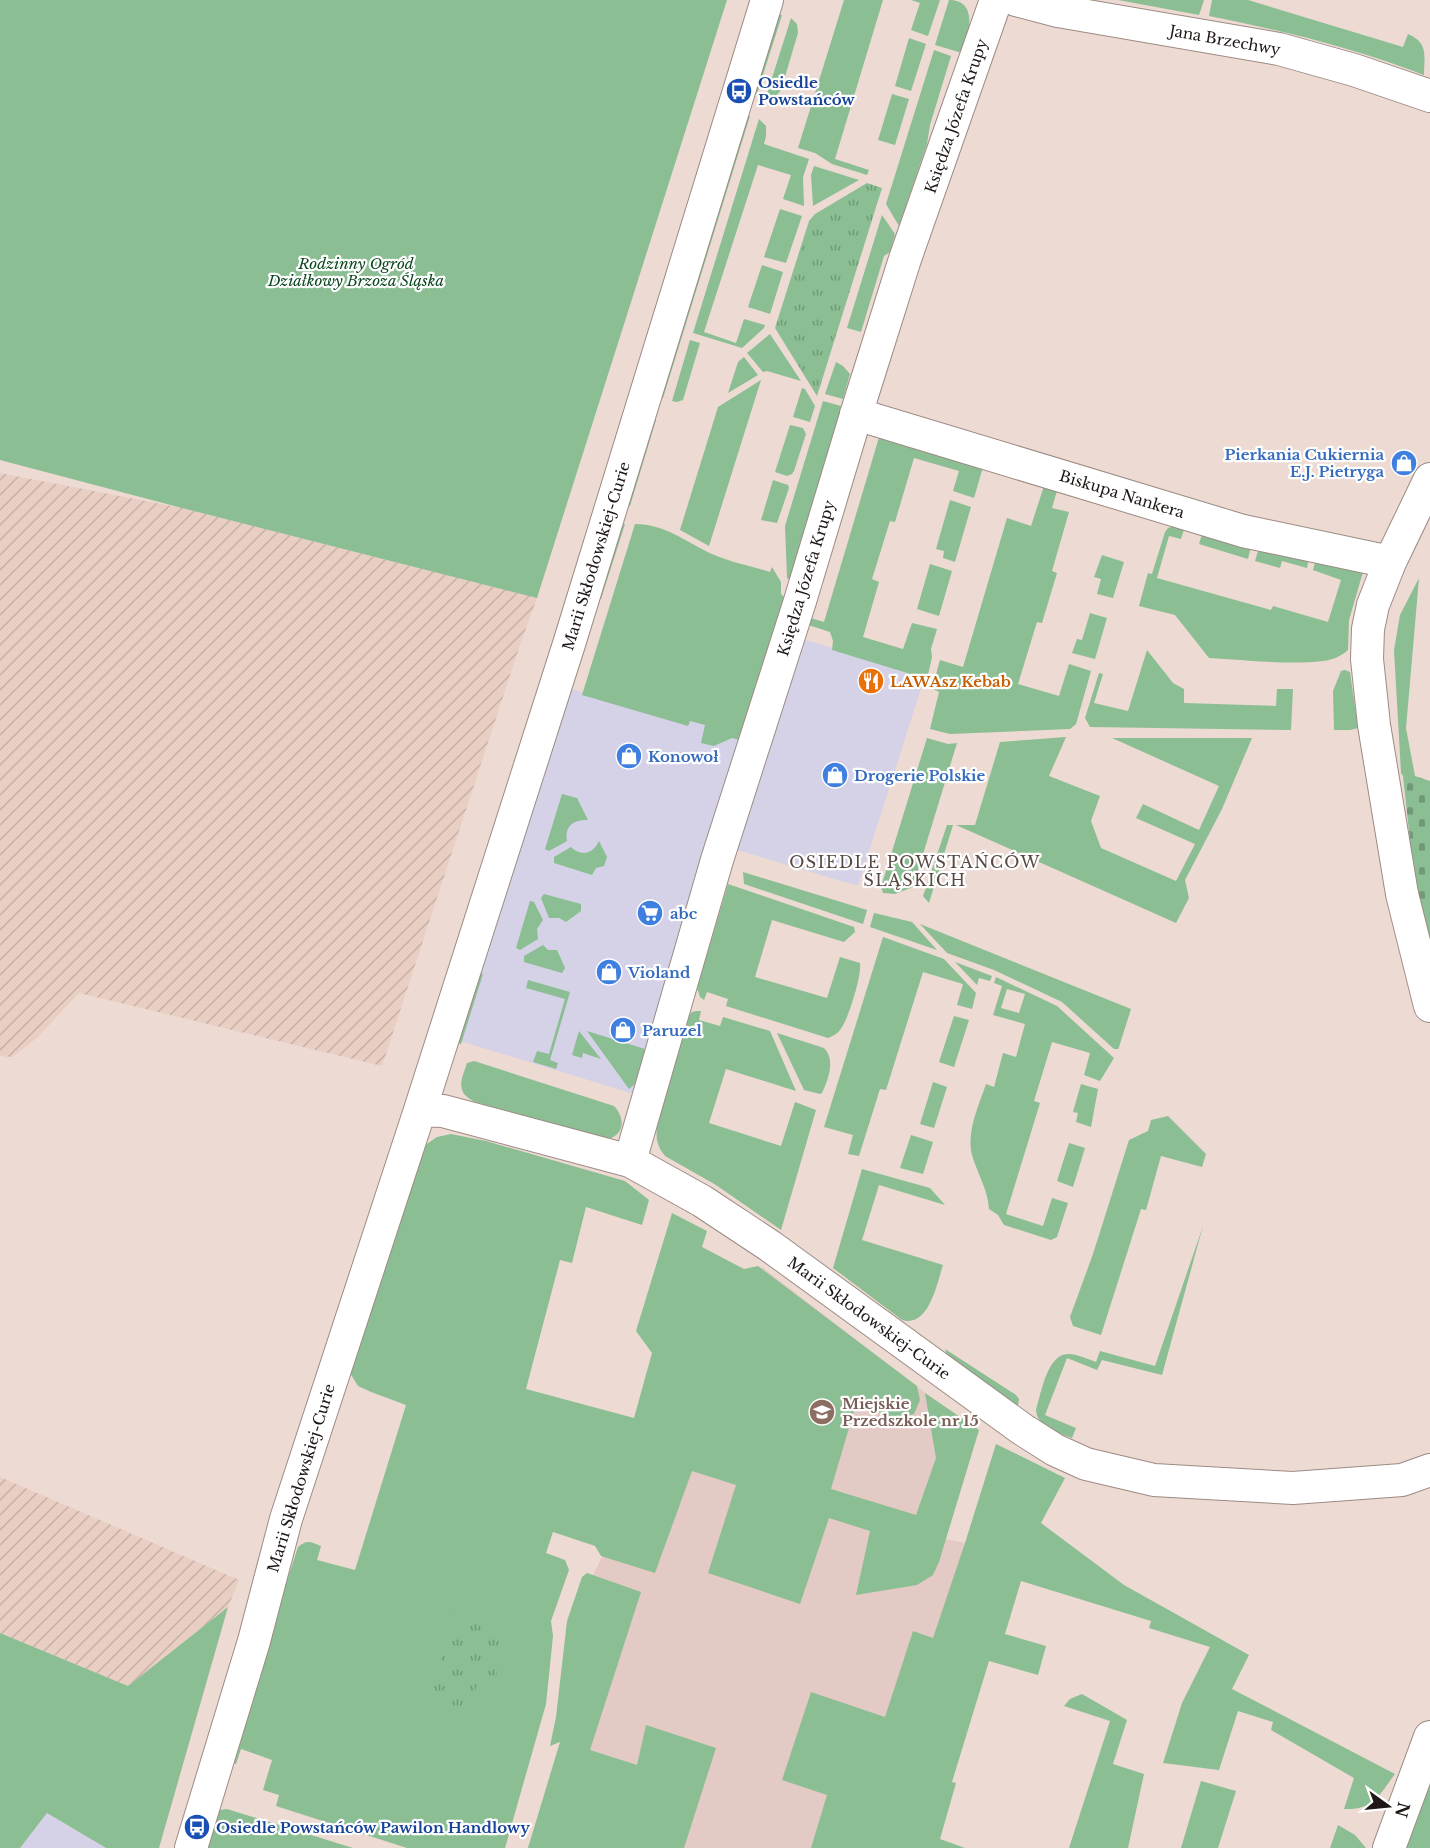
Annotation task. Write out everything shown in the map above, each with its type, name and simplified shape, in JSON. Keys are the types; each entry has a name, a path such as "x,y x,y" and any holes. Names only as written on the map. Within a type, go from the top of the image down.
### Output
{"street":[{"name":"Marii Skłodowskiej-Curie","path":"191,1848 254,1641 286,1519 569,644 767,0"},
{"name":"Księdza Józefa Krupy","path":"630,1161 717,860 800,601 856,414 905,260 996,0"},
{"name":"Jana Brzechwy","path":"1016,0 1058,10 1279,49 1354,70 1430,96"},
{"name":"Biskupa Nankera","path":"856,414 1243,531 1390,562"},
{"path":"1430,479 1390,562 1374,605 1368,629 1367,659 1374,725 1402,894 1430,1006"},
{"name":"Marii Skłodowskiej-Curie","path":"420,1110 443,1111 630,1161 712,1208 770,1246 1022,1429 1055,1450 1086,1464 1154,1480 1293,1488 1402,1480 1430,1470"},
{"path":"1392,1842 1430,1737"}],"shaded area":[{"path":"0,473 182,508 537,598 382,1066 79,993 37,1038 12,1057 0,1056"},
{"path":"773,630 925,676 858,886 710,842 634,1094 460,1041 571,689 742,733"},
{"path":"762,1267 925,1393 979,1430 945,1539 965,1543 895,1848 528,1848 561,1741 593,1575 732,1292"},
{"path":"0,1477 239,1580 228,1607 128,1686 0,1633"},
{"path":"47,1813 106,1848 20,1848"}],"green space":[{"name":"Rodzinny Ogród Działkowy Brzoza Śląska","path":"0,0 727,0 537,598 0,460"},
{"path":"844,0 883,0 835,159 869,170 867,175 832,164 815,153 798,148"},
{"path":"911,0 940,0 928,36 911,30 920,3"},
{"path":"949,0 965,6 968,12 969,29 962,53 935,45"},
{"path":"1118,0 1204,0 1199,15"},
{"path":"1212,0 1248,0 1403,47 1408,34 1419,42 1424,51 1424,75 1371,56 1318,41 1209,16"},
{"path":"776,14 782,15 757,94 753,93"},
{"path":"791,18 797,24 798,33 781,90 770,98 766,97"},
{"path":"909,38 926,44 911,91 895,86"},
{"path":"934,50 951,56 930,125 927,144 899,226 886,204"},
{"path":"892,94 909,99 895,145 878,140"},
{"path":"745,115 750,116 663,398 659,397"},
{"path":"759,119 766,126 764,144 809,159 803,177 804,206 783,199 791,175 758,165 704,332 736,343 744,319 765,325 742,348 693,333"},
{"path":"814,166 859,180 813,206 811,175"},
{"path":"867,183 882,188 817,396 775,328 809,221 815,214"},
{"path":"780,209 802,216 786,263 764,257"},
{"path":"882,215 895,234 890,252 884,256 861,332 847,328"},
{"path":"762,265 783,272 770,314 748,307"},
{"path":"770,334 801,381 767,371 763,372 747,353"},
{"path":"690,340 700,343 683,400 672,401"},
{"path":"744,357 758,375 728,393 738,362"},
{"path":"836,362 850,374 843,399 825,394"},
{"path":"761,380 709,546 680,530 718,407"},
{"path":"802,388 805,389 815,406 810,422 793,417"},
{"path":"823,401 848,408 794,582 787,578 785,526"},
{"path":"650,418 656,420 630,506 620,500"},
{"path":"790,425 803,428 806,434 794,471 787,476 775,472"},
{"path":"880,434 983,467 974,498 953,491 959,471 914,458 895,522 890,521 872,579 879,582 863,637 903,649 912,623 937,629 931,649 932,657 927,679 832,650 833,641 830,632 805,624 807,617 824,622"},
{"path":"773,480 788,485 789,488 777,523 761,520"},
{"path":"1045,483 1058,487 1052,508 1069,512 1052,571 1057,573 1042,623 1037,622 1018,684 1059,696 1069,664 1091,671 1076,724 1070,729 950,734 930,729 939,692 933,685 940,660 963,667 1007,518 1031,526"},
{"path":"950,500 971,507 955,562 943,558 944,551 936,549"},
{"path":"625,524 601,599 590,596 616,525"},
{"path":"635,524 666,530 712,554 733,562 770,572 772,567 781,582 781,594 786,599 743,741 732,738 714,746 701,743 705,725 690,721 688,726 582,695"},
{"path":"1177,525 1185,526 1181,539 1169,536 1157,578 1271,610 1273,606 1328,622 1341,580 1313,570 1316,559 1363,572 1349,620 1348,650 1333,659 1309,662 1209,658 1175,615 1139,606 1148,573 1152,574 1165,532 1168,528"},
{"path":"1203,531 1251,546 1248,559 1199,544"},
{"path":"1259,548 1309,557 1307,568 1282,561 1280,568 1255,561"},
{"path":"1102,555 1124,562 1113,598 1097,594 1101,579 1094,577"},
{"path":"930,564 952,571 939,616 917,609"},
{"path":"1419,578 1406,728 1415,776 1403,776 1394,650 1400,615"},
{"path":"1090,613 1107,618 1095,659 1072,653 1077,639 1082,640"},
{"path":"1147,650 1173,683 1184,689 1184,703 1276,706 1277,689 1293,689 1291,730 1090,727 1085,718 1099,673 1103,674 1094,703 1128,711"},
{"path":"1341,671 1350,672 1358,728 1334,730 1333,691"},
{"path":"1066,737 1049,776 1100,796 1091,821 1101,848 1176,881 1195,844 1136,818 1143,804 1199,830 1219,786 1112,738 1252,738 1222,809 1185,880 1189,898 1176,923 956,825 975,825 1000,742"},
{"path":"927,738 948,744 957,743 913,887 895,894 883,893 881,887"},
{"path":"1403,776 1415,776 1430,781 1430,941 1416,895"},
{"path":"562,794 577,798 588,820 571,824 567,831 567,841 549,851 545,849"},
{"path":"947,825 953,825 929,903 923,896"},
{"path":"599,841 607,857 604,866 596,868 592,875 554,863 554,857 571,847 579,852 587,853 594,849"},
{"path":"743,872 867,910 863,924 744,884"},
{"path":"728,884 854,927 855,932 844,942 772,920 755,977 827,998 840,957 860,963 857,987 850,1008 843,1025 836,1034 828,1038 726,1006 728,999 707,992 704,1000 700,997 697,988"},
{"path":"544,894 581,904 581,911 566,922 559,918 549,918 541,898"},
{"path":"530,901 534,902 543,920 537,929 538,939 520,950 516,948"},
{"path":"874,913 912,922 937,950 870,927"},
{"path":"920,924 1131,1009 1118,1049 1114,1049 1062,1002 994,970 947,953"},
{"path":"883,937 944,959 976,993 972,1009 957,1005 963,984 923,972 886,1090 880,1089 859,1156 848,1154 853,1135 824,1127"},
{"path":"543,945 548,950 557,950 565,968 562,973 524,962 524,956"},
{"path":"955,962 992,976 990,981 979,978 977,985"},
{"path":"478,972 483,974 461,1044 451,1041"},
{"path":"996,977 1057,1006 1114,1058 1100,1081 1084,1075 1090,1053 1052,1042 1034,1101 1040,1103 1006,1214 1043,1226 1052,1198 1068,1203 1057,1237 1051,1240 1004,1225 998,1215 989,1209 972,1155 972,1128 986,1084 994,1087 1003,1053 1016,1057 1025,1024 993,1015 1002,986 994,983","holes":["1007,989 1025,994 1019,1013 1001,1008"]},
{"path":"528,980 570,992 550,1060 558,1063 556,1069 533,1062 537,1051 549,1054 565,999 526,988"},
{"path":"701,1011 699,1020 720,1026 723,1017 770,1031 796,1091 726,1069 709,1123 781,1146 795,1102 816,1110 781,1230 716,1185 665,1156 658,1144 659,1114 687,1018 692,1012"},
{"path":"954,1016 969,1020 954,1067 939,1062"},
{"path":"579,1031 601,1059 583,1053 582,1058 572,1055"},
{"path":"587,1031 645,1049 635,1084 629,1089"},
{"path":"777,1033 824,1048 828,1053 830,1064 822,1093 804,1090"},
{"path":"474,1061 614,1106 620,1115 622,1125 620,1130 614,1137 608,1139 475,1102 464,1094 461,1086 467,1063"},
{"path":"933,1082 947,1087 934,1128 920,1124"},
{"path":"1081,1084 1098,1089 1091,1127 1076,1122 1078,1113 1073,1112"},
{"path":"1168,1116 1206,1154 1202,1167 1161,1156 1146,1210 1141,1209 1101,1335 1073,1326 1070,1317 1093,1254 1129,1140 1148,1131 1151,1120"},
{"path":"451,1134 486,1141 625,1181 649,1200 642,1225 586,1207 572,1263 560,1260 526,1389 634,1418 652,1353 636,1331 672,1213 707,1231 702,1247 744,1269 758,1266 917,1386 920,1400 914,1414 898,1419 856,1404 831,1489 916,1515 936,1458 925,1393 979,1430 939,1562 933,1575 917,1585 856,1595 870,1531 829,1518 800,1604 708,1573 736,1485 692,1471 655,1573 601,1556 595,1546 553,1532 546,1553 565,1560 569,1570 551,1621 553,1636 546,1704 505,1848 407,1848 276,1806 279,1795 263,1790 272,1760 241,1749 236,1764 228,1761 298,1547 301,1544 312,1542 321,1546 317,1560 355,1570 406,1405 358,1386 350,1373 424,1146 437,1137"},
{"path":"911,1135 933,1142 923,1174 900,1168"},
{"path":"1069,1143 1085,1148 1073,1187 1057,1181"},
{"path":"862,1169 930,1188 945,1205 879,1185 862,1240 943,1265 935,1292 925,1311 911,1321 902,1320 833,1268"},
{"path":"1203,1226 1162,1375 1102,1360 1097,1370 1067,1358 1045,1415 1076,1428 1072,1438 1044,1425 1037,1416 1036,1410 1046,1376 1055,1360 1061,1356 1075,1355 1096,1362 1100,1351 1155,1366"},
{"path":"945,1349 1016,1395 1019,1399 1018,1406 1014,1407 949,1361"},
{"path":"996,1444 1065,1478 1041,1523 1124,1585 1249,1655 1232,1689 1395,1774 1380,1795 1363,1807 1344,1809 1354,1778 1271,1730 1273,1722 1238,1711 1219,1770 1163,1763 1182,1703 1210,1647 1149,1628 1151,1621 1021,1581 1005,1634 1046,1646 1038,1675 989,1661 952,1782 956,1783 940,1839 965,1848 811,1848 827,1795 782,1780 811,1692 885,1717 913,1631 933,1638"},
{"path":"587,1573 641,1592 590,1750 637,1765 646,1725 716,1748 684,1848 528,1848 560,1742 550,1746 556,1717 567,1621 582,1577"},
{"path":"228,1607 159,1848 106,1848 47,1813 20,1848 0,1848 0,1633 128,1686"},
{"path":"454,1615 509,1631 495,1680 480,1675 469,1710 429,1698"},
{"path":"1082,1694 1127,1720 1113,1764 1144,1774 1128,1848 1069,1848 1110,1721 1064,1706 1070,1699"},
{"path":"1430,1773 1430,1848 1399,1848"},
{"path":"1201,1781 1236,1791 1218,1848 1181,1848"},
{"path":"227,1809 353,1848 203,1848 212,1815"},
{"path":"1338,1825 1355,1835 1366,1848 1330,1848"}],"place":[{"name":"Osiedle Powstańców","path":"739,91"},
{"name":"Pierkania Cukiernia E.J. Pietryga","path":"1404,463"},
{"name":"LAWAsz Kebab","path":"871,681"},
{"name":"Konowoł","path":"629,756"},
{"name":"Drogerie Polskie","path":"835,775"},
{"name":"abc","path":"650,913"},
{"name":"Violand","path":"609,972"},
{"name":"Paruzel","path":"623,1030"},
{"name":"Miejskie Przedszkole nr 15","path":"822,1412"},
{"name":"Osiedle Powstańców Pawilon Handlowy","path":"197,1827"}],"district":[{"name":"OSIEDLE POWSTAŃCÓW ŚLĄSKICH","path":"915,871"}]}
